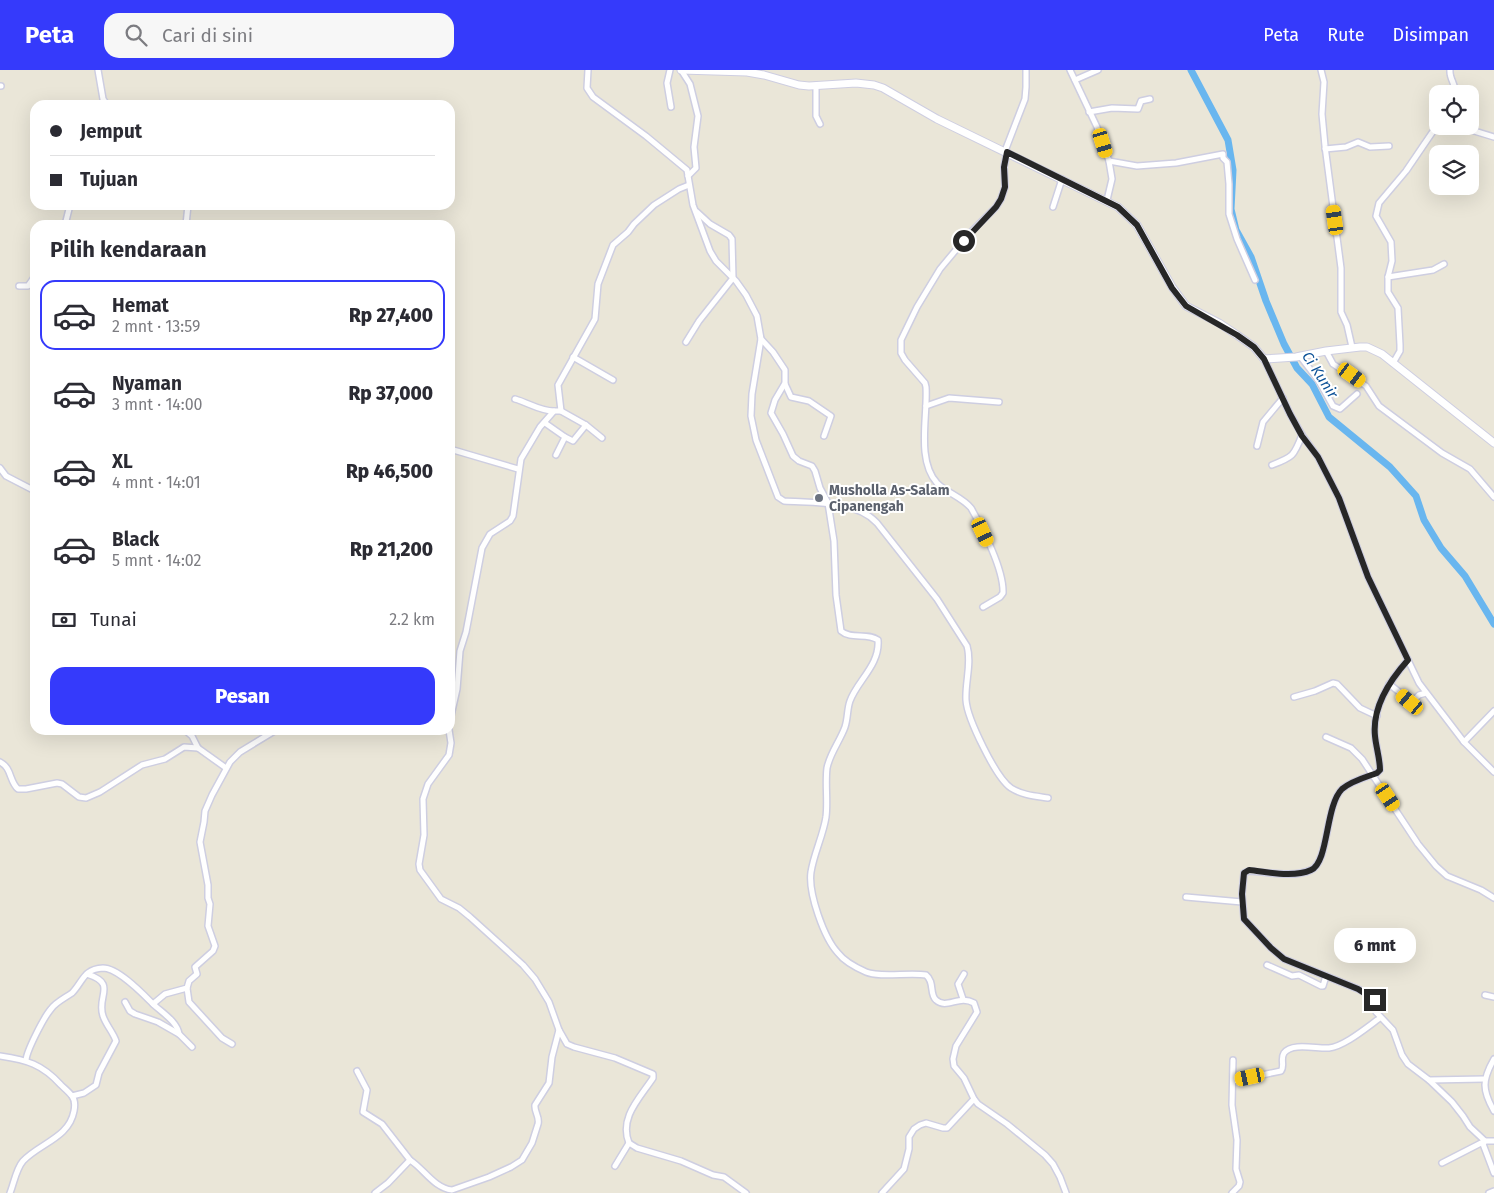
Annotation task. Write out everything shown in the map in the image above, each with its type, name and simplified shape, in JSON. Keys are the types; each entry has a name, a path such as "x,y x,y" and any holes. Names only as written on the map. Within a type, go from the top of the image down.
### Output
{"street":[{"path":"98,70 104,100"},
{"path":"588,70 587,88 593,97 646,136 687,170 695,210 710,251 716,261 746,295 757,316 761,339 750,416 756,440 778,497 784,501 829,507 847,507 872,517 937,599 967,646 969,654 966,701 968,710 976,731 998,774 1003,781 1016,791 1048,798"},
{"path":"670,70 667,83 671,107"},
{"path":"681,70 690,84 698,116 694,147 696,168 688,176"},
{"path":"681,70 747,72 799,85 856,83 874,85 883,88 936,119 1107,200 1127,214 1137,225 1172,288 1186,306 1237,335 1254,347 1264,359 1302,436 1318,457 1339,498 1368,577 1419,683 1464,742 1494,772"},
{"path":"983,607 1000,597 1003,593 1001,578 991,548 971,508 967,503 938,484 929,470 925,457 925,383 901,353 901,340 917,307 940,268 996,207 1001,199 1005,187 1004,167 1006,152 1025,99 1026,70"},
{"path":"1070,70 1097,127 1109,161 1112,179 1107,200"},
{"path":"1075,80 1098,70"},
{"path":"1322,70 1324,82 1322,114 1325,149 1342,268 1340,312 1347,325 1352,347"},
{"path":"1450,70 1450,78 1454,85"},
{"path":"816,85 816,116 820,124"},
{"path":"1089,112 1112,108 1138,109 1141,102 1150,99"},
{"path":"1479,132 1494,137"},
{"path":"1393,363 1400,351 1400,333 1398,308 1388,292 1388,277 1392,260 1391,242 1376,216 1379,202 1406,171 1431,135"},
{"path":"1325,149 1346,147 1358,142 1370,147 1389,146"},
{"path":"1109,161 1137,166 1176,163 1223,154 1228,169 1230,220 1256,280"},
{"path":"1054,207 1062,179"},
{"path":"561,411 558,385 594,319 598,284 613,245 654,205 679,189 689,186"},
{"path":"686,342 708,308 733,278 732,239 730,235 710,224 695,210"},
{"path":"1388,277 1433,270 1444,264"},
{"path":"19,286 28,286 30,283"},
{"path":"761,339 782,364 785,370 785,383 791,398 809,401 831,416 824,436"},
{"path":"1264,359 1285,359 1352,347 1367,347 1382,354 1494,443"},
{"path":"1326,351 1333,364 1366,386 1379,406 1442,453 1470,469 1494,497"},
{"path":"573,357 612,380"},
{"path":"1298,357 1319,381 1336,409 1340,409 1357,394"},
{"path":"785,383 775,400 771,413 793,456 798,461 812,466 829,507 834,541 836,595 841,631 845,634 871,636 878,642 875,657 867,675 850,701 845,727 832,753 828,767 826,820 813,863 811,882 812,891 828,938 839,955 868,973 926,976 931,980 934,998 937,1001 950,1003 963,999 974,1003 977,1012 960,1039 953,1059 954,1066 964,1078 974,1099 1045,1155 1057,1170 1066,1193"},
{"path":"926,406 948,398 999,402"},
{"path":"1257,446 1263,422 1282,398"},
{"path":"515,400 531,404 542,411 561,411 586,425 602,438"},
{"path":"455,698 460,651 466,632 482,548 490,534 510,521 513,516 520,459 540,427 554,411"},
{"path":"545,423 573,441 586,425"},
{"path":"1272,465 1289,459 1302,436"},
{"path":"556,455 565,437"},
{"path":"455,450 518,469"},
{"path":"0,468 6,476 30,488"},
{"path":"1408,660 1385,689 1377,716 1374,734 1380,768 1377,773 1350,784 1338,795 1330,816 1320,860 1313,870 1301,873 1246,871 1244,873 1242,880 1243,915 1247,923 1279,956 1373,997 1376,1012 1393,1030 1397,1043 1408,1064 1429,1080 1452,1102 1464,1116 1470,1127 1484,1142 1494,1173"},
{"path":"1294,697 1333,683 1337,684 1360,708 1377,716"},
{"path":"1389,684 1412,702 1419,695 1426,693"},
{"path":"1464,742 1494,711"},
{"path":"191,735 198,748 226,768"},
{"path":"232,1044 222,1038 189,1002 187,988 189,981 197,974 195,967 215,947 208,926 210,904 200,842 205,811 226,768 240,752 268,735"},
{"path":"449,735 451,743 449,755 428,784 423,799 424,835 419,864 420,870 441,899 459,908 476,921 530,973 549,1002 559,1030 567,1044 574,1048 615,1058 653,1074 653,1078 627,1118 626,1133 629,1143 713,1175 724,1177 746,1193"},
{"path":"1326,738 1351,748 1362,759 1418,844 1436,866 1447,876 1481,890 1494,898"},
{"path":"0,762 8,768 18,789 57,783 62,784 78,797 86,798 100,792 142,765 165,759 184,747 198,748"},
{"path":"1186,897 1242,902"},
{"path":"1267,965 1292,976 1299,975 1321,986 1323,986 1326,976"},
{"path":"26,1060 28,1051 51,1008 72,992 87,974 96,970 110,969 133,986 176,1026 179,1034"},
{"path":"72,1096 89,1091 98,1083 99,1074 116,1041 102,1014 105,987 100,980 87,974"},
{"path":"963,999 958,984 964,974"},
{"path":"153,1004 165,994 187,988"},
{"path":"1486,995 1494,998"},
{"path":"125,1002 135,1014 158,1022 179,1034 192,1047"},
{"path":"1233,1081 1282,1071 1284,1054 1290,1049 1296,1046 1332,1048 1343,1043 1380,1018"},
{"path":"357,1071 367,1090 363,1112 384,1126 410,1160 437,1184 452,1190 511,1167 524,1158 538,1124 539,1119 534,1109 549,1083 552,1057 559,1030"},
{"path":"0,1056 26,1060 39,1066 72,1096 75,1108 68,1125 51,1141 32,1153 24,1161 10,1193"},
{"path":"1494,1059 1484,1085 1486,1096 1494,1111"},
{"path":"1232,1193 1239,1186 1240,1182 1236,1168 1237,1140 1233,1110 1233,1060"},
{"path":"1429,1080 1485,1079"},
{"path":"882,1193 904,1169 909,1137 914,1129 926,1123 947,1128 974,1099"},
{"path":"1442,1163 1484,1142 1494,1141"},
{"path":"615,1166 629,1143"},
{"path":"375,1193 388,1183 410,1160"},
{"path":"1489,1193 1494,1191"}],"waterway":[{"name":"Ci Kunir","path":"1191,70 1228,140 1233,170 1231,209 1236,230 1251,257 1266,301 1284,344 1297,368 1312,384 1329,417 1390,467 1416,496 1424,520 1441,548 1465,576 1494,624"}],"place":[{"name":"Musholla As-Salam Cipanengah","path":"819,498"}],"route":[{"path":"964,241 996,207 1001,199 1005,187 1004,167 1007,152 1107,200 1127,214 1137,225 1154,252 1172,288 1186,306 1219,323 1259,351 1302,436 1318,457 1339,498 1368,577 1408,660 1385,689 1378,710 1374,734 1380,770 1343,788 1338,795 1330,816 1320,860 1313,870 1301,873 1249,870 1244,873 1242,880 1243,915 1247,923 1279,956 1358,989 1375,1000"}]}
